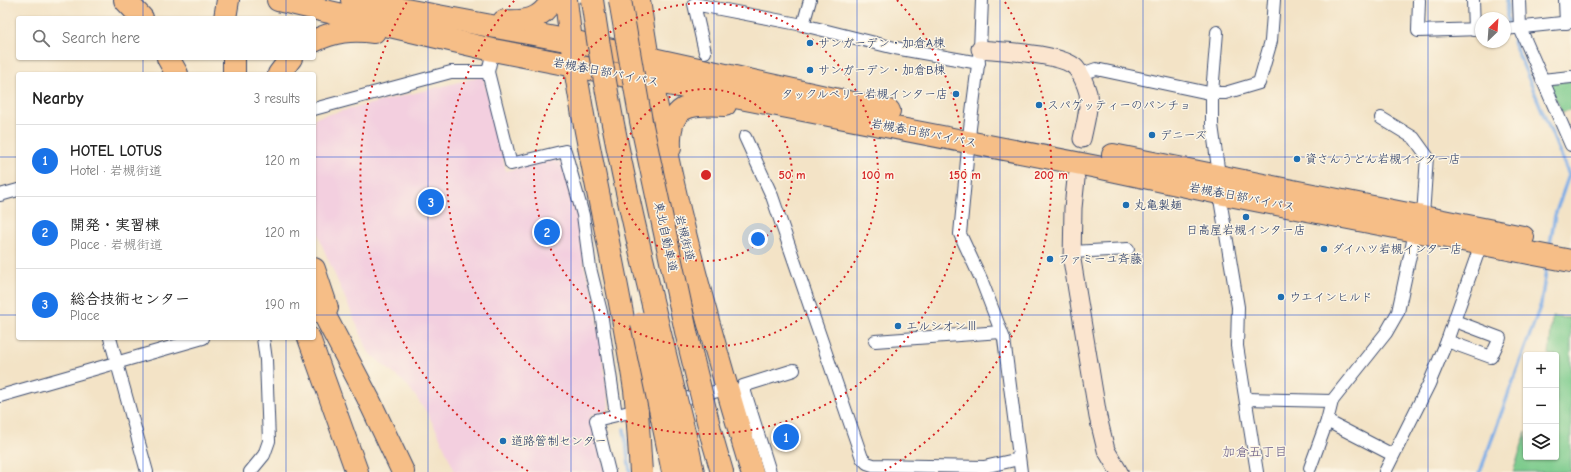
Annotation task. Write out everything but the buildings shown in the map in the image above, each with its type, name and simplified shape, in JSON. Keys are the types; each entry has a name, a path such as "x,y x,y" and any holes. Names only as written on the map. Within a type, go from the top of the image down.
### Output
{"highway":[{"path":"125,0 140,16"},
{"path":"224,16 228,0"},
{"path":"237,16 240,0"},
{"name":"岩槻春日部バイパス","path":"278,0 488,49 574,66 802,109 969,135 1419,224 1571,247"},
{"name":"岩槻春日部バイパス","path":"352,0 571,41 683,66 969,135"},
{"path":"396,8 523,22 536,17 544,11 552,0"},
{"path":"566,0 574,66 621,308 626,413 641,472"},
{"path":"592,0 620,158 649,290 677,446 673,472"},
{"name":"東北自動車道","path":"620,0 642,128 687,336 722,472"},
{"path":"639,7 648,36 662,52 683,66"},
{"name":"岩槻街道","path":"639,7 650,80 687,246 752,472"},
{"path":"316,40 334,32 363,30 458,50 488,49"},
{"path":"169,60 176,72"},
{"path":"221,60 221,72"},
{"path":"234,60 234,72"},
{"path":"280,72 290,60"},
{"path":"687,246 679,190 670,150 670,129 676,117 683,110 692,105 699,104 802,109"},
{"name":"岩槻春日部バイパス","path":"1419,224 1481,244 1571,262"},
{"path":"316,275 339,344"},
{"path":"316,299 368,398 403,472"},
{"path":"312,348 357,472"},
{"path":"677,446 694,472"}],"street":[{"path":"803,25 810,0"},
{"path":"982,0 980,56 969,135 960,234 982,279 1004,339 1021,472"},
{"path":"1079,75 1096,69 1212,93 1225,93 1259,83 1271,41 1274,0"},
{"path":"1419,0 1418,31 1475,29"},
{"path":"1473,0 1475,14"},
{"path":"1519,0 1513,28 1542,80 1571,145"},
{"path":"1513,28 1568,22 1565,0"},
{"path":"704,52 694,4 803,25 895,48 980,56 1044,56 1069,63 1076,68 1088,93 1088,105 1082,139"},
{"path":"1217,32 1212,93 1212,125 1219,184 1238,307 1237,346 1257,472"},
{"path":"488,49 488,72 511,164 565,151 583,215 590,268 626,413"},
{"path":"316,108 451,72 488,72"},
{"path":"1542,80 1571,77"},
{"path":"1310,468 1327,421 1332,401 1386,333 1398,312 1419,224 1427,156 1414,138 1381,118"},
{"path":"745,137 772,196 862,458 867,463 873,465 984,467 1020,459"},
{"path":"1076,179 1073,208 1072,252 1098,417 1106,450 1119,472"},
{"path":"0,195 16,191"},
{"path":"1385,472 1429,384 1455,321 1481,244"},
{"path":"1072,252 1128,249"},
{"path":"1447,341 1491,357 1500,338 1455,321"},
{"path":"875,340 1002,332"},
{"path":"111,340 147,472"},
{"path":"0,396 196,340"},
{"path":"250,472 264,455 269,441 266,414 266,360 263,340"},
{"path":"770,472 743,386 794,370"},
{"path":"610,472 596,420 727,389"},
{"path":"1246,399 1332,401"},
{"path":"1327,421 1393,455"}],"shaded area":[{"path":"483,76 506,171 554,159 565,165 577,216 585,270 593,291 609,405 607,411 590,416 605,472 455,472 438,433 426,411 408,386 369,353 321,243 316,226 316,118"}],"green space":[{"path":"1571,81 1571,110 1562,112 1550,87 1554,82"},
{"path":"1552,317 1571,318 1571,472 1513,472 1523,441 1523,460 1559,460 1559,352 1549,352"}],"waterway":[{"path":"1507,0 1507,16 1516,48 1569,175 1555,215 1549,250"},
{"path":"1480,472 1541,304 1547,264"},
{"path":"624,429 630,472"}],"place":[{"name":"サンガーデン・加倉A棟","path":"810,43"},
{"name":"サンガーデン・加倉B棟","path":"810,70"},
{"name":"タックルベリー岩槻インター店","path":"956,94"},
{"name":"スパゲッティーのパンチョ","path":"1039,105"},
{"name":"デニーズ","path":"1152,135"},
{"name":"資さんうどん岩槻インター店","path":"1297,159"},
{"name":"総合技術センター","path":"431,202"},
{"name":"丸亀製麺","path":"1126,205"},
{"name":"日高屋岩槻インター店","path":"1246,217"},
{"name":"開発・実習棟","path":"547,232"},
{"name":"ダイハツ岩槻インター店","path":"1324,249"},
{"name":"ファミーユ斉藤","path":"1050,259"},
{"name":"ウエインヒルド","path":"1281,297"},
{"name":"エルシオンⅢ","path":"898,326"},
{"name":"HOTEL LOTUS","path":"786,437"},
{"name":"道路管制センター","path":"503,441"}],"district":[{"name":"加倉五丁目","path":"1255,451"}]}
